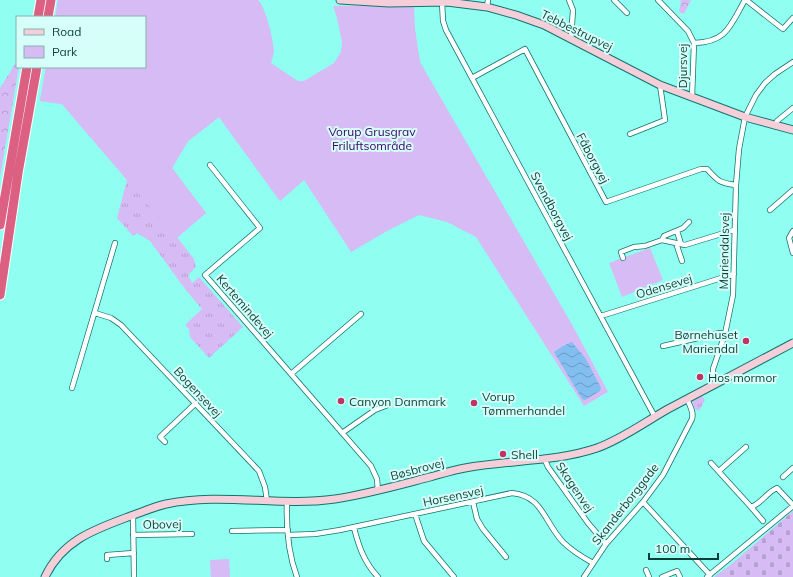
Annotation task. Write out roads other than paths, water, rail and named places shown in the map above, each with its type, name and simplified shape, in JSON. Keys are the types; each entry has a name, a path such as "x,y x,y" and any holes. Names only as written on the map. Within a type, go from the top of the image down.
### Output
{"highway":[{"path":"38,16 41,0"},
{"path":"48,16 51,0"},
{"path":"0,225 27,68"},
{"path":"0,295 16,188 38,68"}],"street":[{"name":"Tebbestrupvej","path":"340,0 389,3 442,2 488,4 534,21 660,85 744,117 793,130"},
{"path":"569,0 573,10 571,39"},
{"path":"614,0 627,13"},
{"name":"Djursvej","path":"658,0 688,31 694,43 692,98"},
{"path":"694,43 707,42 717,39 724,34 731,26 745,0 783,29 793,18"},
{"name":"Svendborgvej","path":"442,2 443,21 446,30 655,417"},
{"name":"Fåborgvej","path":"472,78 525,49 606,202 701,169 707,169 717,181 723,184 736,185"},
{"name":"Mariendalsvej","path":"716,383 713,376 714,369 725,334 733,295 736,185 739,149 744,117 756,95 765,83 793,62"},
{"path":"630,134 665,120 660,85"},
{"path":"775,126 777,121 793,108"},
{"name":"Kertemindevej","path":"210,165 260,228 205,275 371,466 377,479 378,491"},
{"path":"770,210 793,190"},
{"path":"662,240 664,236 683,228 689,222"},
{"path":"623,258 621,252 634,247 644,246 662,240 685,245 734,230"},
{"path":"677,231 682,261"},
{"path":"793,231 789,238 793,253"},
{"path":"72,388 115,243"},
{"name":"Odensevej","path":"601,316 734,274"},
{"name":"Bogensevej","path":"95,312 121,324 259,471 265,487 267,501"},
{"path":"291,374 361,314"},
{"path":"663,346 720,333 725,334"},
{"name":"Bøsbrovej","path":"45,577 56,560 67,548 94,529 164,504 194,500 287,501 334,499 378,491 465,468 584,452 598,448 716,383 793,343"},
{"name":"Skanderborggade","path":"584,577 606,544 643,502 663,475 692,419 693,413 687,399"},
{"path":"164,442 160,437 196,403"},
{"path":"342,433 375,410 388,405"},
{"path":"719,471 746,447"},
{"name":"Skagenvej","path":"544,458 548,467 588,523 606,544"},
{"path":"711,463 763,521"},
{"path":"783,477 793,468"},
{"path":"643,502 708,576 793,506 777,488 755,506 751,507"},
{"name":"Horsensvej","path":"232,532 315,534 354,528 512,493 523,494 532,499 571,550 593,563"},
{"path":"287,501 288,533 296,577"},
{"path":"473,502 477,519 483,529 506,557"},
{"path":"415,514 424,541 454,577"},
{"name":"Obovej","path":"133,515 134,577"},
{"path":"354,528 364,560 378,577"},
{"name":"Obovej","path":"134,534 192,534"},
{"path":"107,559 107,555 134,553"},
{"path":"646,570 649,577"},
{"path":"662,577 677,571 680,577"}],"water":[{"path":"572,342 586,359 601,388 600,391 585,400 582,399 554,352"}],"place":[{"name":"Børnehuset Mariendal","path":"746,341"},
{"name":"Hos mormor","path":"700,377"},
{"name":"Canyon Danmark","path":"341,401"},
{"name":"Vorup Tømmerhandel","path":"474,403"},
{"name":"Shell","path":"503,454"}],"park label":[{"name":"Vorup Grusgrav Friluftsområde","path":"372,138"}]}
